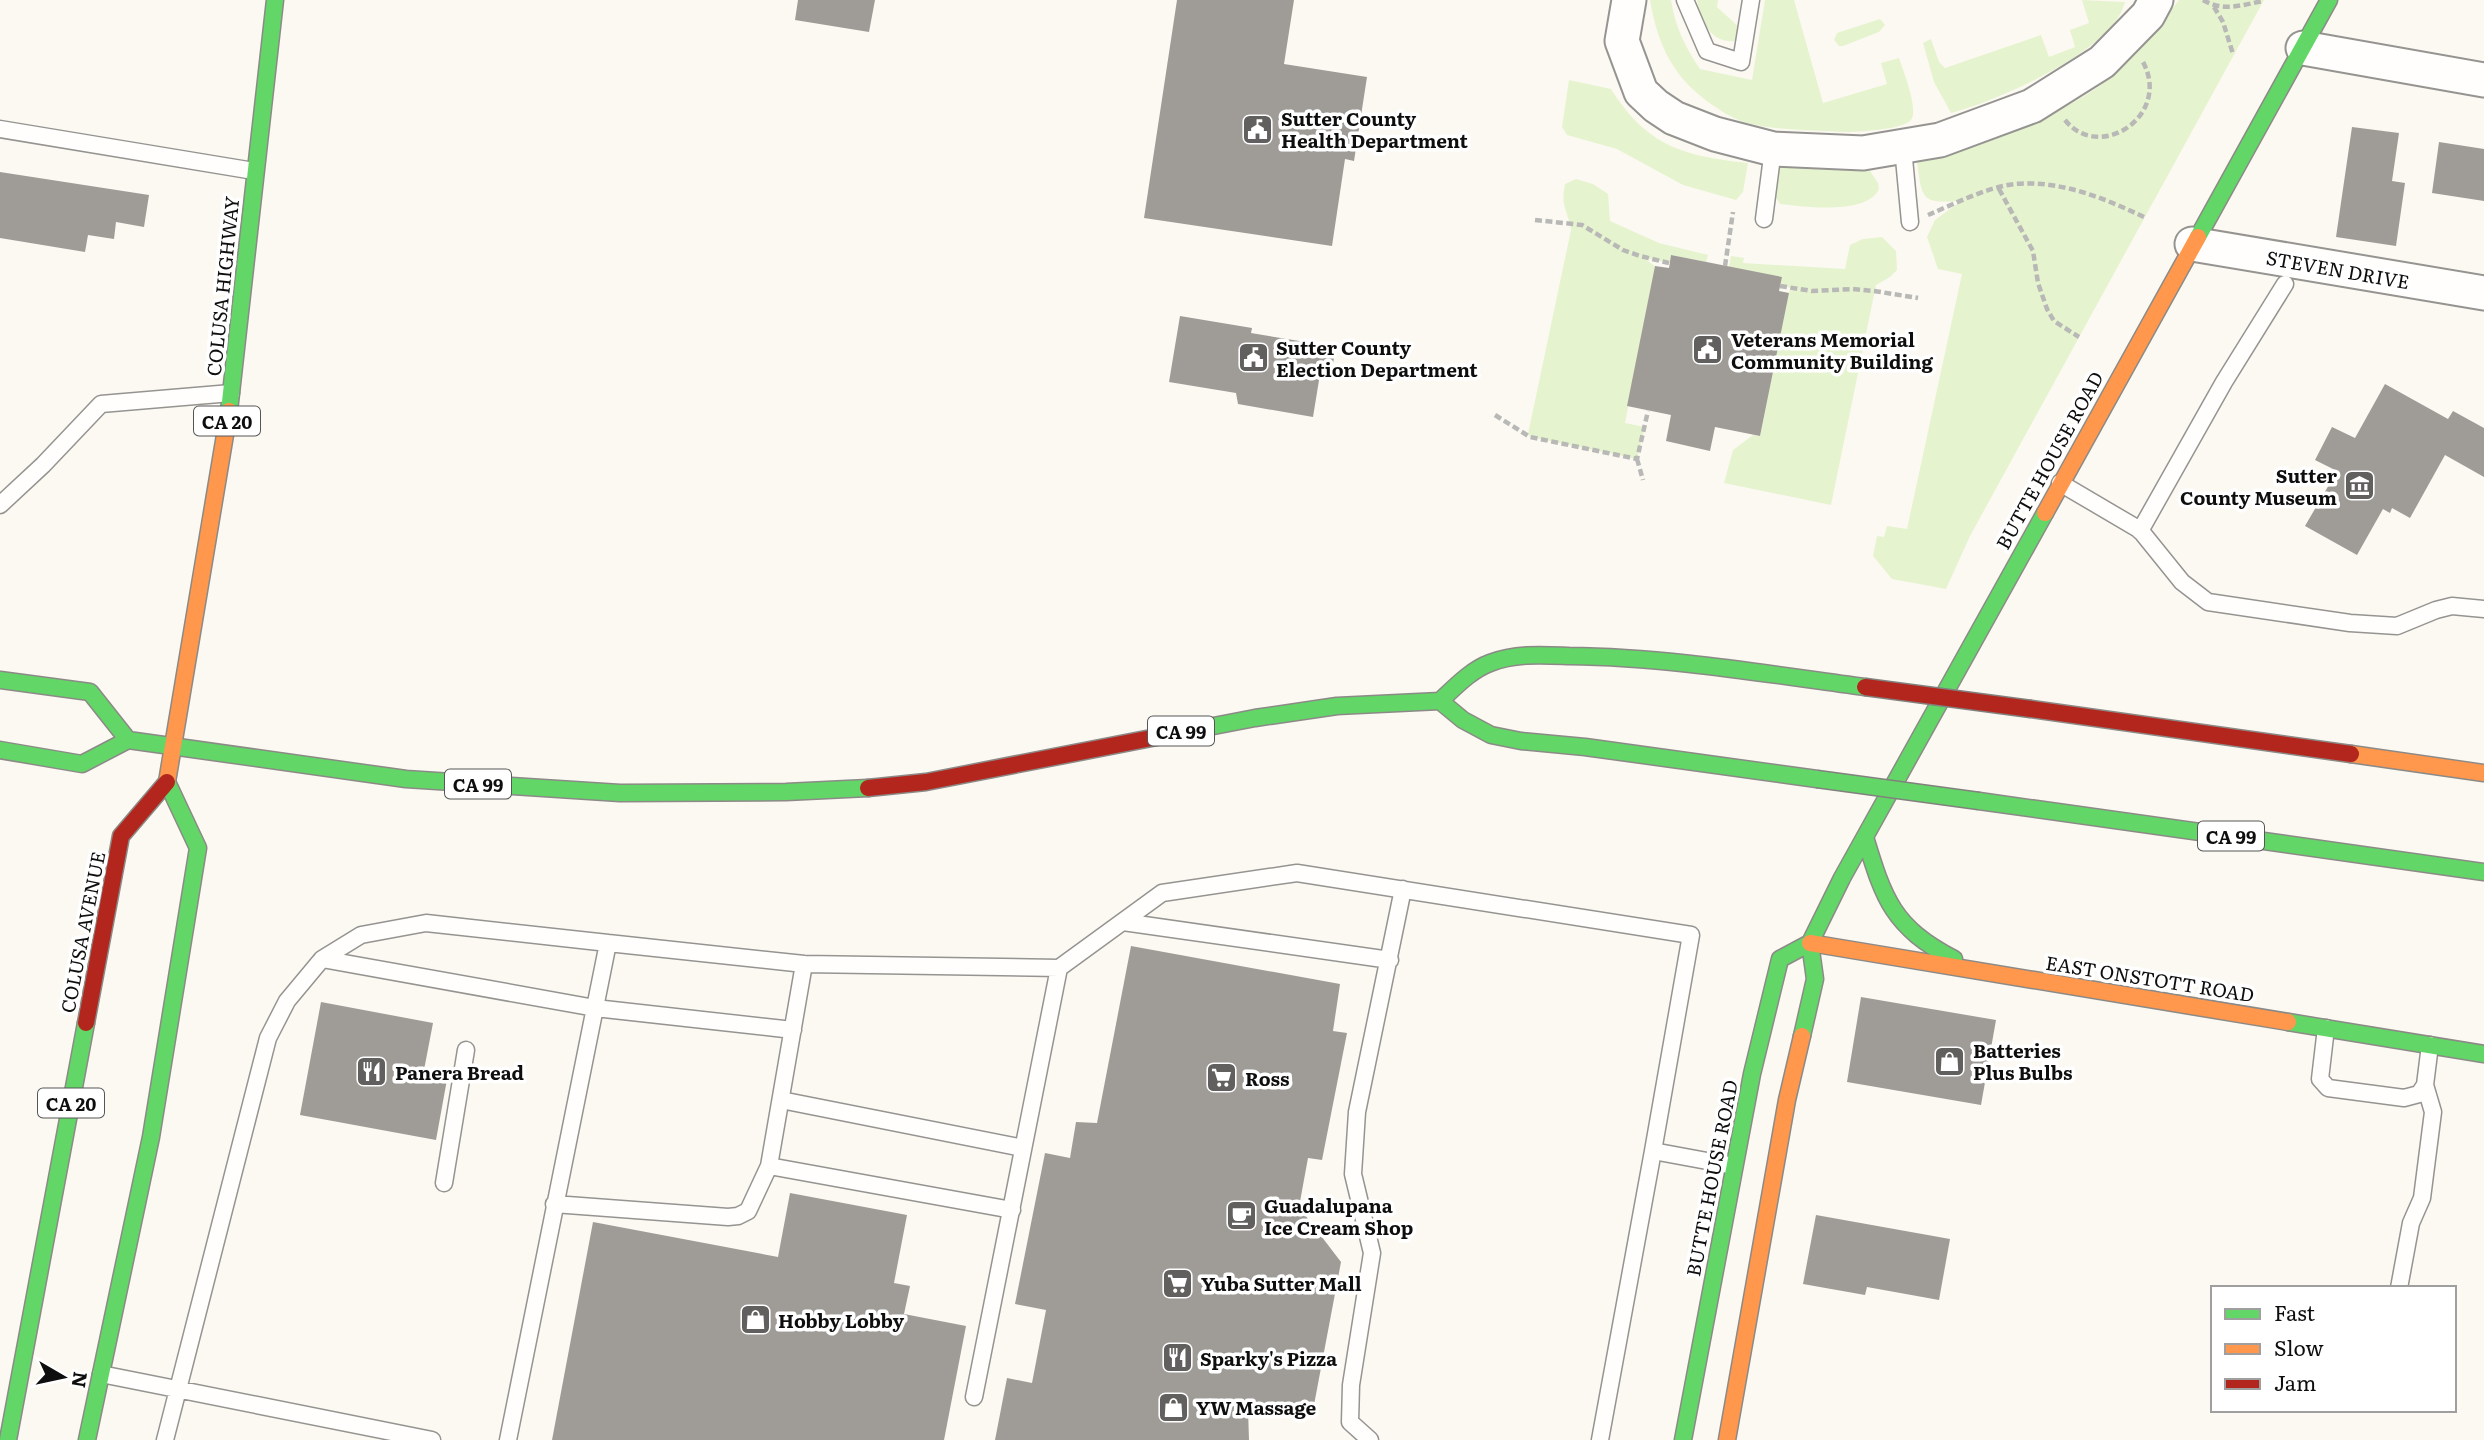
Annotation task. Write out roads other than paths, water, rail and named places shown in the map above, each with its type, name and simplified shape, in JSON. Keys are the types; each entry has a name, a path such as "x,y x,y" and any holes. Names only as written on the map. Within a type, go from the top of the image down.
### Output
{"main road":[{"name":"COLUSA HIGHWAY","path":"167,782 232,393 254,171 275,0"},
{"name":"BUTTE HOUSE ROAD","path":"1682,1440 1755,1060 1780,958 1810,943 1865,837 2329,0"},
{"path":"1440,701 1461,681 1489,663 1518,655 1592,656 1680,662 2484,773"},
{"path":"0,680 90,692 128,740 82,764 0,750"},
{"name":"CA 99","path":"128,740 406,779 620,793 786,792 858,789 926,782 1255,718 1337,706 1440,701 1463,720 1491,735 1521,741 1585,747 2484,872"},
{"path":"87,1440 151,1137 198,848 167,782"},
{"name":"COLUSA AVENUE","path":"8,1440 6,1418 121,836 167,782"},
{"path":"1865,837 1886,902 1906,928 1927,947 1980,971"},
{"path":"1727,1440 1787,1100 1815,979 1810,943"},
{"name":"EAST ONSTOTT ROAD","path":"1810,943 2484,1054"}],"street":[{"path":"1629,0 1622,41 1640,92 1674,118 1715,134 1773,149 1863,153 1940,141 2032,106 2102,62 2148,15 2156,0"},
{"path":"2302,48 2484,80"},
{"name":"STEVEN DRIVE","path":"2192,244 2484,293"}],"lane":[{"path":"1685,0 1707,51 1741,62 1751,0"},
{"path":"0,129 254,171"},
{"path":"1903,148 1910,222"},
{"path":"1764,219 1773,149"},
{"path":"2140,531 2204,416 2285,284"},
{"path":"0,505 43,466 101,404 232,393"},
{"path":"2060,483 2140,531 2182,582 2208,602 2350,623 2397,626 2452,606 2484,609"},
{"path":"165,1440 268,1038 287,1001 322,959 361,935 426,923 804,964 1059,968 1163,893 1297,873 1691,935 1600,1440"},
{"path":"1370,1440 1350,1422 1351,1385 1372,1253 1353,1174 1357,1112 1403,889"},
{"path":"1123,922 1390,960"},
{"path":"508,1440 608,943"},
{"path":"322,959 594,1008 793,1030"},
{"path":"554,1204 738,1216 748,1211 769,1166 804,964"},
{"path":"974,1397 1059,968"},
{"path":"2326,1028 2320,1079 2328,1088 2404,1098 2418,1094 2425,1085"},
{"path":"2399,1286 2411,1223 2422,1198 2433,1112 2425,1085 2430,1045"},
{"path":"444,1183 466,1051"},
{"path":"781,1100 1023,1148"},
{"path":"1653,1151 1734,1166"},
{"path":"769,1166 1012,1210"},
{"path":"99,1374 355,1433 432,1440"}],"place":[{"name":"Sutter County Health Department","path":"1258,129"},
{"name":"Veterans Memorial Community Building","path":"1708,350"},
{"name":"Sutter County Election Department","path":"1253,358"},
{"name":"Sutter County Museum","path":"2360,486"},
{"name":"Batteries Plus Bulbs","path":"1950,1061"},
{"name":"Panera Bread","path":"372,1072"},
{"name":"Ross","path":"1222,1078"},
{"name":"Guadalupana Ice Cream Shop","path":"1241,1216"},
{"name":"Yuba Sutter Mall","path":"1178,1283"},
{"name":"Hobby Lobby","path":"755,1320"},
{"name":"Sparky's Pizza","path":"1177,1358"},
{"name":"YW Massage","path":"1173,1407"}]}
